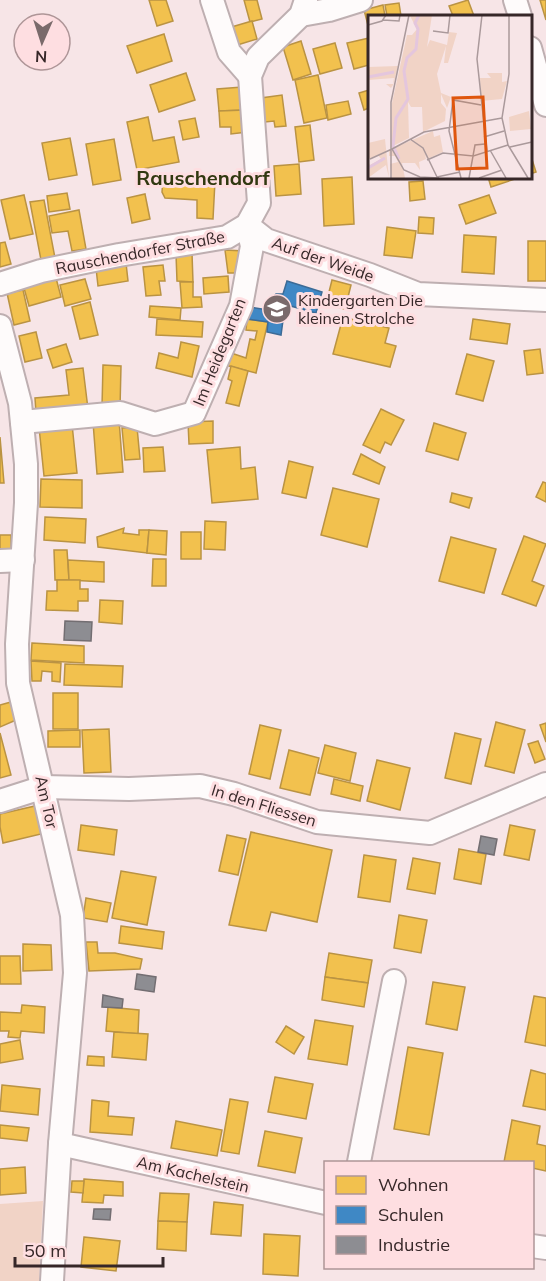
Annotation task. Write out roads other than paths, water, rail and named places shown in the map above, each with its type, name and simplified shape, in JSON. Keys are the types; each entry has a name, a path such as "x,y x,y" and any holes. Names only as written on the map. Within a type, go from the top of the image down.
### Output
{"street":[{"path":"212,0 229,52 250,76 258,57 304,7 329,10 362,0"},
{"path":"515,0 520,15"},
{"path":"531,52 546,105"},
{"name":"Rauschendorfer Straße","path":"0,284 41,271 118,255 227,237 247,225 259,203 250,76"},
{"name":"Auf der Weide","path":"247,225 266,240 370,275 418,294 546,300"},
{"name":"Im Heidegarten","path":"22,422 120,413 155,424 194,413 241,306 252,246 247,225"},
{"name":"Am Tor","path":"0,326 20,403 22,422 26,503 17,644 18,683 72,915 75,973 60,1144 52,1281"},
{"path":"0,561 23,560"},
{"name":"In den Fliessen","path":"0,801 44,787 129,789 200,786 234,794 317,822 430,833 546,784"},
{"path":"359,1161 394,981"},
{"name":"Am Kachelstein","path":"60,1144 324,1203"}],"place":[{"name":"Kindergarten Die kleinen Strolche","path":"277,309"}],"district":[{"name":"Rauschendorf","path":"203,177"}]}
